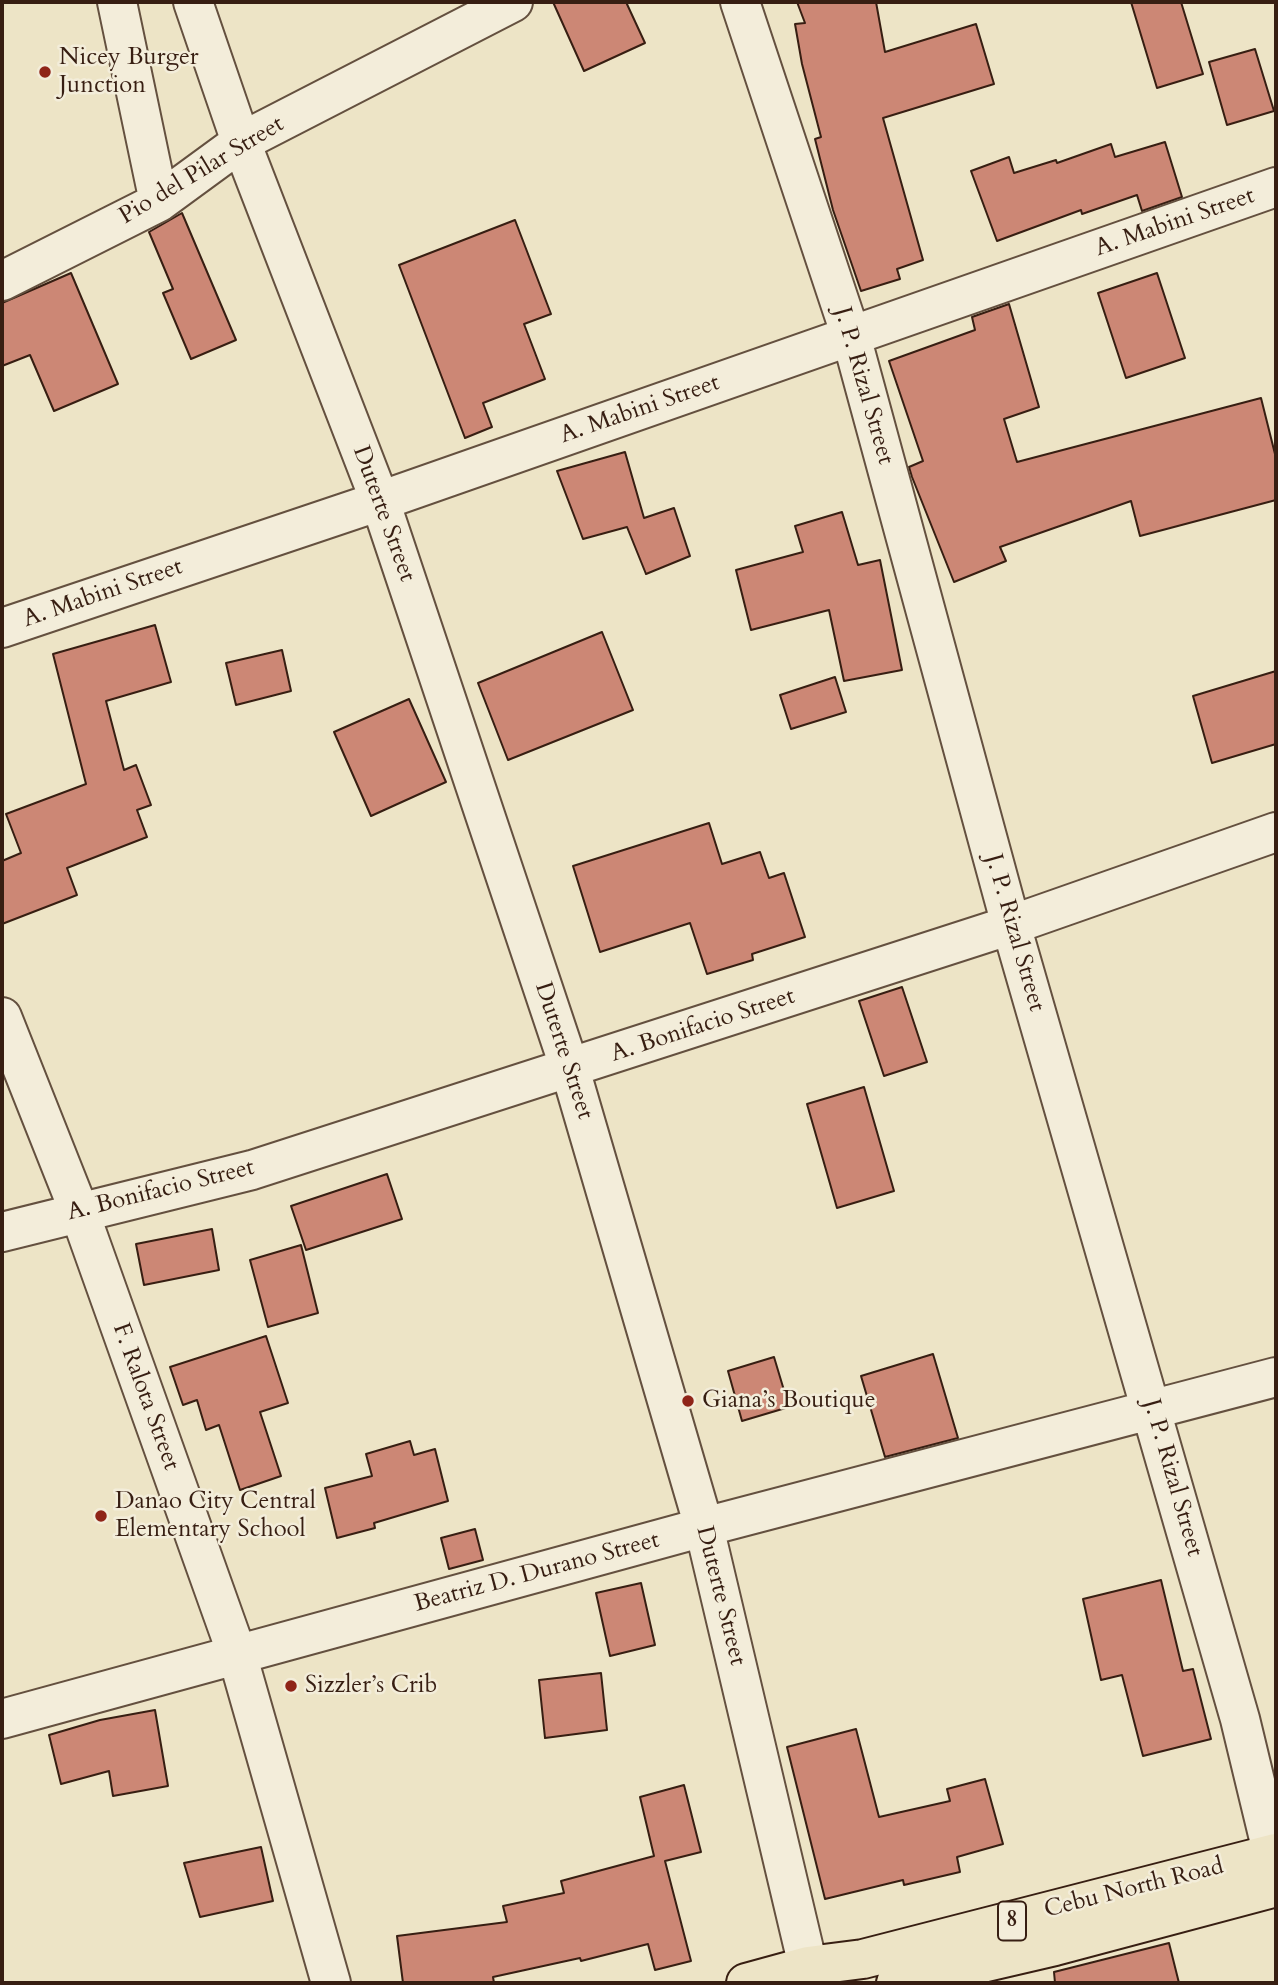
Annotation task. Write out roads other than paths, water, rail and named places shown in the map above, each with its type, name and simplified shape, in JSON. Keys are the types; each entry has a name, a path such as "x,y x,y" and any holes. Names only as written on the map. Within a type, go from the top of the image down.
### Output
{"highway":[{"name":"Cebu North Road","path":"746,1983 810,1975 863,1959 1275,1865"},
{"name":"Cebu North Road","path":"896,1983 1055,1946 1275,1865"}],"street":[{"path":"117,2 159,202"},
{"name":"Duterte Street","path":"193,2 241,142 380,501 570,1069 704,1527 810,1975"},
{"name":"Pio del Pilar Street","path":"2,281 159,202 241,142 513,2"},
{"name":"J. P. Rizal Street","path":"740,2 851,337 1011,925 1240,1719 1275,1865"},
{"name":"A. Mabini Street","path":"2,628 380,501 1276,187"},
{"name":"A. Bonifacio Street","path":"2,1232 252,1170 1011,925 1276,832"},
{"name":"F. Ralota Street","path":"2,1017 79,1211 237,1654 331,1983"},
{"name":"Beatriz D. Durano Street","path":"2,1719 704,1527 1276,1377"}],"place":[{"name":"Nicey Burger Junction","path":"45,72"},
{"name":"Giana’s Boutique","path":"688,1401"},
{"name":"Danao City Central Elementary School","path":"101,1516"},
{"name":"Sizzler’s Crib","path":"291,1686"}]}
